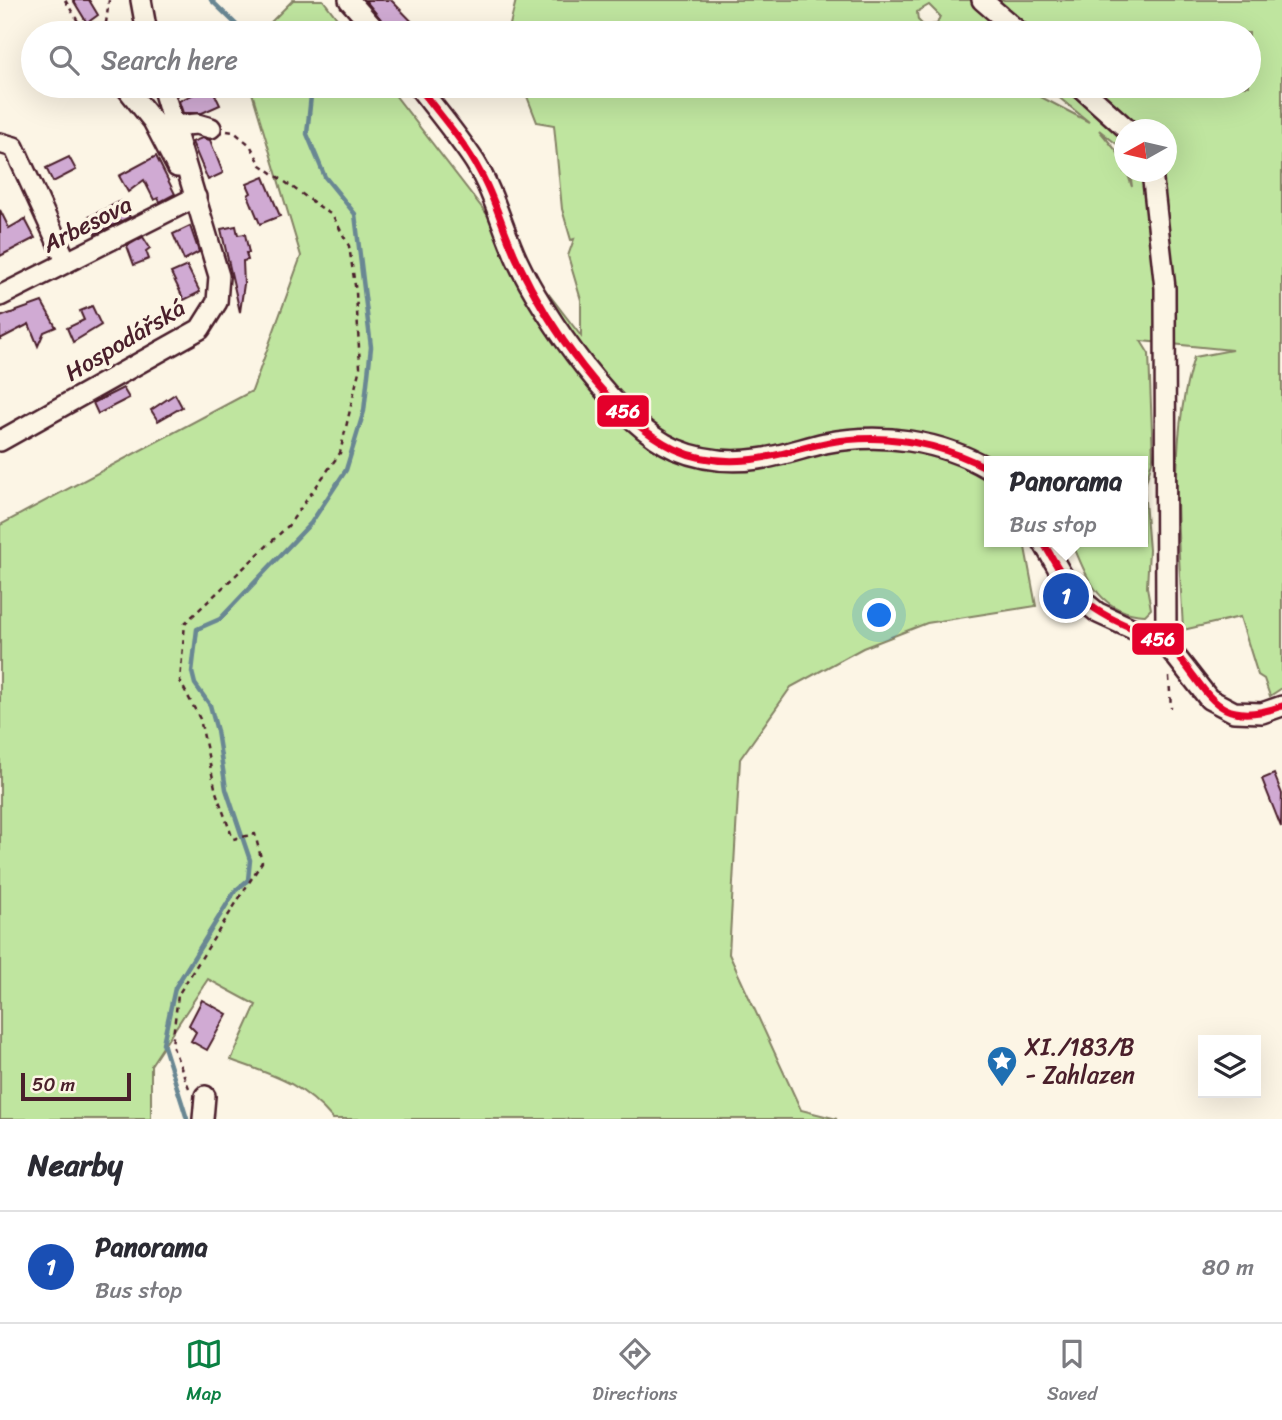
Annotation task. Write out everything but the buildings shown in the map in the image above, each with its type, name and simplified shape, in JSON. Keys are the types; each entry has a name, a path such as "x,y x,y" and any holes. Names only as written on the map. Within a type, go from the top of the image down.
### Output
{"street":[{"path":"141,0 145,21"},
{"path":"349,0 367,21"},
{"path":"982,0 1006,21"},
{"path":"135,98 153,121 179,171 195,194"},
{"name":"Hospodářská","path":"0,441 200,329 217,302 219,276 165,98"},
{"path":"427,98 475,163 495,201 517,260 561,334 583,364 638,425 674,449 718,461 758,459 828,443 873,439 924,442 962,453 984,466"},
{"path":"1092,98 1116,119"},
{"path":"173,126 197,124 211,128"},
{"path":"3,143 14,147 66,261"},
{"path":"1153,182 1165,288 1166,644"},
{"name":"Arbesova","path":"0,296 195,194"},
{"path":"1046,547 1072,591 1098,613 1166,644 1209,699 1234,712 1262,713 1282,706"},
{"path":"198,1094 203,1119"}],"path":[{"path":"65,0 78,21"},
{"path":"106,21 109,0"},
{"path":"198,1094 172,1045 178,995 262,862 255,834 233,839 216,792 200,719 180,681 185,623 288,526 340,453 359,367 356,292 349,246 333,216 261,165 250,145 234,132 211,128"}],"green space":[{"path":"293,0 323,0 339,21 272,21"},
{"path":"516,0 1282,0 1282,688 1270,696 1264,679 1258,675 1240,617 1183,630 1177,492 1180,423 1194,357 1232,350 1141,341 1149,354 1153,458 1148,475 1148,456 984,456 984,547 1025,547 1036,606 927,623 863,648 791,687 740,759 729,954 801,1110 837,1119 333,1119 298,1088 231,1060 256,1005 208,979 151,1065 151,1119 0,1119 0,525 252,391 301,256 254,98 397,98 581,336 581,300 568,256 574,239 571,240 562,209 554,125 537,122 528,98 1043,98 1089,122 1060,98 1261,98 1261,21 938,21 940,16 929,5 917,12 919,21 511,21"},
{"path":"1148,538 1149,550 1147,587 1151,609 1145,615 1116,608 1106,601 1090,580 1074,547 1148,547"}],"waterway":[{"path":"211,0 233,21"},
{"path":"187,1119 163,1043 175,988 235,891 248,880 250,860 226,789 210,705 195,684 192,672 197,629 220,619 311,523 346,470 364,411 371,347 355,214 325,177 307,134 311,98"}],"transit line":[{"name":"456","path":"427,98 474,161 491,193 517,260 545,312 582,366 604,392 650,434 683,452 729,461 767,457 846,440 888,439 930,446 984,467"},
{"name":"456","path":"1046,547 1067,581 1084,600 1107,616 1167,645 1212,700 1239,713 1282,706"}],"place":[{"name":"Panorama","path":"1066,596"},
{"name":"XI./183/B - Zahlazen","path":"1002,1088"}]}
